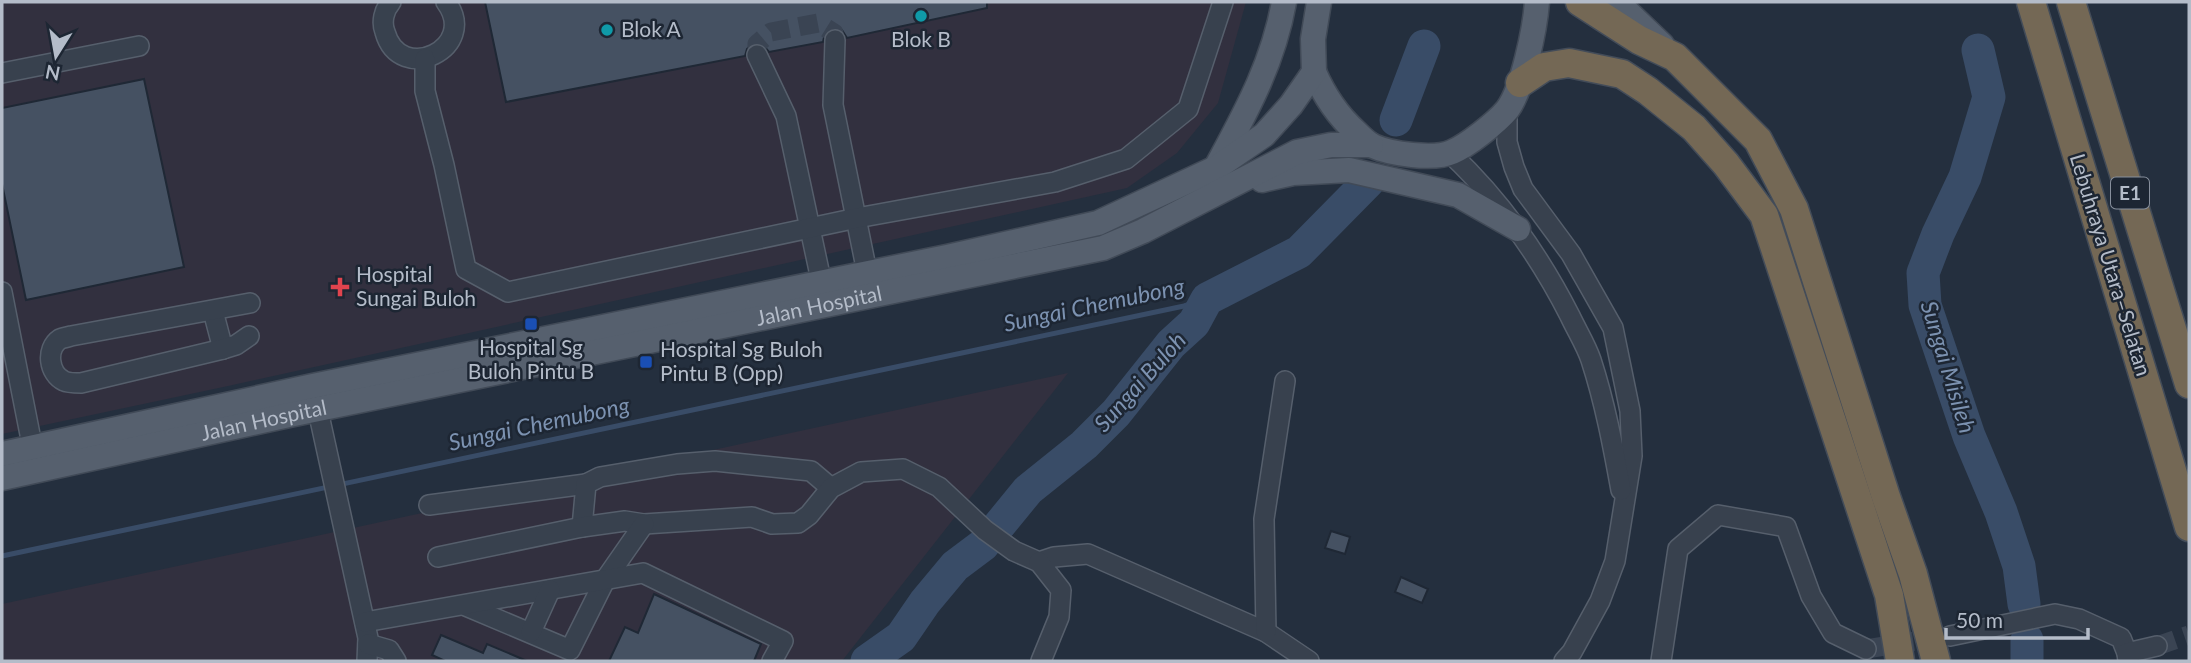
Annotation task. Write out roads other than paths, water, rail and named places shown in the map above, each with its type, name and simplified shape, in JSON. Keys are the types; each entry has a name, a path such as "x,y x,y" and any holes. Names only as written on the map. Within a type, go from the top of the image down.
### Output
{"highway":[{"path":"1580,2 1639,40 1675,57 1758,140 1794,209 1913,574 1936,661"},
{"name":"Lebuhraya Utara–Selatan","path":"2031,2 2189,527"},
{"name":"Lebuhraya Utara–Selatan","path":"2071,2 2189,384"},
{"path":"1520,83 1544,67 1569,63 1622,74 1694,128 1726,164 1764,215 1889,596 1900,661"},
{"path":"2171,468 2189,550"}],"main road":[{"path":"1284,2 1279,32 1220,178 1349,170 1458,195 1518,229"},
{"path":"1301,2 1303,18 1313,39"},
{"path":"1318,2 1313,39 1314,72 1322,91 1342,120 1371,145 1412,156 1450,153 1472,141 1507,109 1520,83 1537,2"},
{"path":"1617,2 1675,57"},
{"name":"Jalan Hospital","path":"2,478 35,459 315,398 870,285 1103,248 1143,231 1220,178 1291,105 1314,72"},
{"name":"Jalan Hospital","path":"1220,178 1297,152 1331,145 1371,145"},
{"name":"Jalan Hospital","path":"2,454 35,459"}],"street":[{"path":"391,2 384,16 386,38 393,48 413,59 436,55 445,48 451,38 453,15 446,2"},
{"path":"425,59 425,91 466,269 508,292 809,227 1055,182 1126,159 1188,110 1223,2"},
{"path":"835,40 833,106 870,285"},
{"path":"2,73 139,46"},
{"path":"757,55 786,116 824,294"},
{"path":"1507,109 1507,142 1523,189 1571,254 1613,328 1630,411 1632,456 1615,561 1600,601 1572,652 1564,661"},
{"path":"1450,153 1484,187 1518,229 1551,279 1590,357 1608,417 1623,502"},
{"path":"2,292 5,322 35,459"},
{"path":"249,336 236,345 223,349 80,383 65,382 54,374 50,363 51,351 58,340 71,336 250,303"},
{"path":"213,311 223,349"},
{"path":"1266,632 1264,519 1285,381"},
{"path":"315,398 365,622 368,652 389,650 397,661"},
{"path":"429,505 586,484 600,477 677,464 715,461 811,471 831,488"},
{"path":"438,557 582,527 625,521 644,524 752,517 772,524 798,523 809,515 831,488 861,472 903,469 939,487 985,530 1014,551 1039,562 1061,590 1059,618 1041,661"},
{"path":"582,527 586,484"},
{"path":"1661,661 1678,549 1718,515 1786,527 1811,596 1833,633 1866,649"},
{"path":"465,606 570,650 605,580 644,524"},
{"path":"1039,562 1054,557 1088,554 1266,632 1309,661"},
{"path":"365,622 643,573 783,641 772,661"},
{"path":"531,632 550,590"},
{"path":"1950,636 2055,614 2079,619 2121,638 2128,657 2157,646"}],"waterway":[{"name":"Sungai Buloh","path":"1396,120 1424,46"},
{"name":"Sungai Misileh","path":"1978,50 1989,97 1965,177 1923,273 1925,305 1969,436 2001,512 2019,566 2024,604"},
{"name":"Sungai Buloh","path":"867,661 901,637 955,566 983,545 1028,490 1084,445 1116,413 1171,344 1194,323 1207,299 1299,252 1368,182"},
{"name":"Sungai Chemubong","path":"2,556 1207,299"},
{"name":"Sungai Misileh","path":"2027,640 2027,661"}],"tunnel":[{"path":"757,55 757,44 771,32 818,23 834,33 835,40"},
{"path":"2157,646 2189,635"},
{"path":"1866,649 1941,637"}],"place":[{"name":"Blok B","path":"921,16"},
{"name":"Blok A","path":"607,30"},
{"name":"Hospital Sungai Buloh","path":"340,287"},
{"name":"Hospital Sg Buloh Pintu B","path":"531,324"},
{"name":"Hospital Sg Buloh Pintu B (Opp)","path":"646,362"}]}
